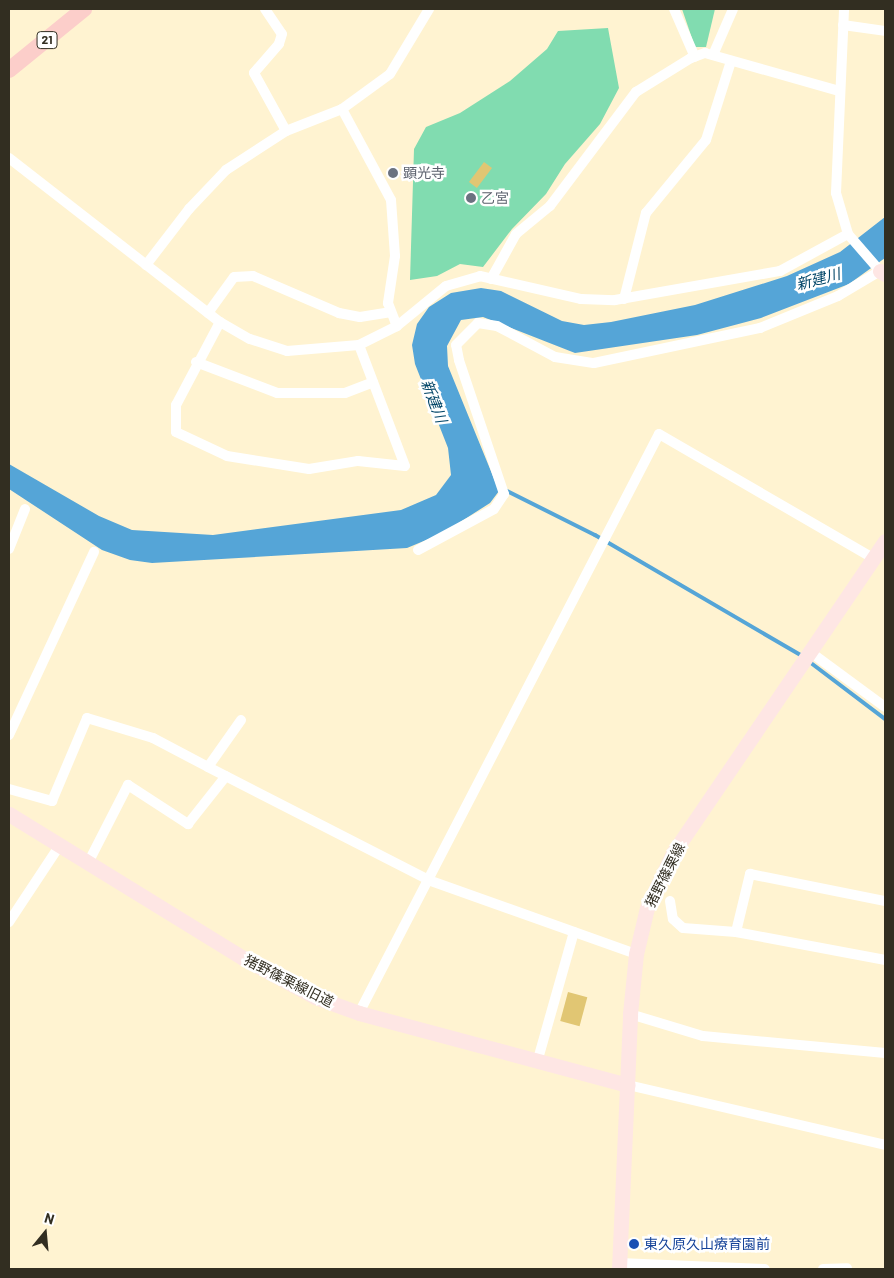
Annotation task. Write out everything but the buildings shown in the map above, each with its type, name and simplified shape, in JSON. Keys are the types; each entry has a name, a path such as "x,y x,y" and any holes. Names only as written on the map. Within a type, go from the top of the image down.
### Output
{"main road":[{"name":"21","path":"9,70 84,9"},
{"name":"猪野篠栗線","path":"619,1266 630,1014 636,954 647,908 674,853 885,541"},
{"name":"猪野篠栗線旧道","path":"9,814 243,958 315,997 359,1013 628,1084"}],"street":[{"path":"265,9 282,34 279,44 254,73 286,131"},
{"path":"146,265 189,209 226,170 286,131 342,109 390,74 429,9"},
{"path":"674,9 695,56"},
{"path":"713,55 733,9"},
{"path":"418,550 441,542 494,509 504,494 459,360 456,345 478,323 497,326 555,358 594,363 760,328 838,296 882,272 848,234 836,193 844,9"},
{"path":"843,25 885,30"},
{"path":"491,279 516,234 550,206 636,92 695,56 713,55 839,91"},
{"path":"624,299 646,213 706,140 731,61"},
{"path":"342,109 391,200 395,256 390,312 397,326"},
{"path":"10,161 220,322 250,339 287,351 359,345 397,326 446,286 480,276 580,299 624,299 780,271 848,234"},
{"path":"208,313 234,277 253,276 339,314 360,317 390,312"},
{"path":"220,322 196,362 176,405 176,432 227,456 308,469 358,461 405,466 359,345"},
{"path":"196,362 278,393 345,393 373,382"},
{"path":"359,1013 431,881 659,434 873,558"},
{"path":"9,549 25,509"},
{"path":"9,735 94,552"},
{"path":"809,651 885,707"},
{"path":"9,789 52,801 87,718 153,738 431,881 636,954"},
{"path":"208,767 241,720"},
{"path":"88,863 128,785 188,824 226,776"},
{"path":"9,922 60,845"},
{"path":"736,932 750,874 885,901"},
{"path":"670,901 673,919 683,928 736,932 885,960"},
{"path":"538,1059 574,932"},
{"path":"630,1014 703,1036 885,1053"},
{"path":"628,1084 885,1145"},
{"path":"619,1266 764,1269"},
{"path":"823,1269 847,1268"}],"green space":[{"path":"682,9 715,9 706,47 695,47"},
{"path":"608,28 619,88 600,124 565,164 546,194 512,229 483,267 460,264 437,276 410,280 414,149 426,127 460,113 510,81 547,49 558,31"}],"water":[{"name":"新建川","path":"885,217 885,258 849,284 761,318 697,335 575,353 483,317 461,320 447,346 448,366 499,491 490,503 443,533 407,548 152,563 130,560 102,550 9,489 9,464 99,516 132,530 213,535 401,510 436,495 451,475 448,448 415,364 412,345 417,324 429,307 451,293 481,288 501,291 562,321 584,325 611,322 695,305 787,276 840,252"}],"waterway":[{"path":"505,490 595,535 802,656"},
{"path":"807,660 885,719"}],"place":[{"name":"顕光寺","path":"393,173"},
{"name":"乙宮","path":"471,198"},
{"name":"東久原久山療育園前","path":"634,1244"}]}
